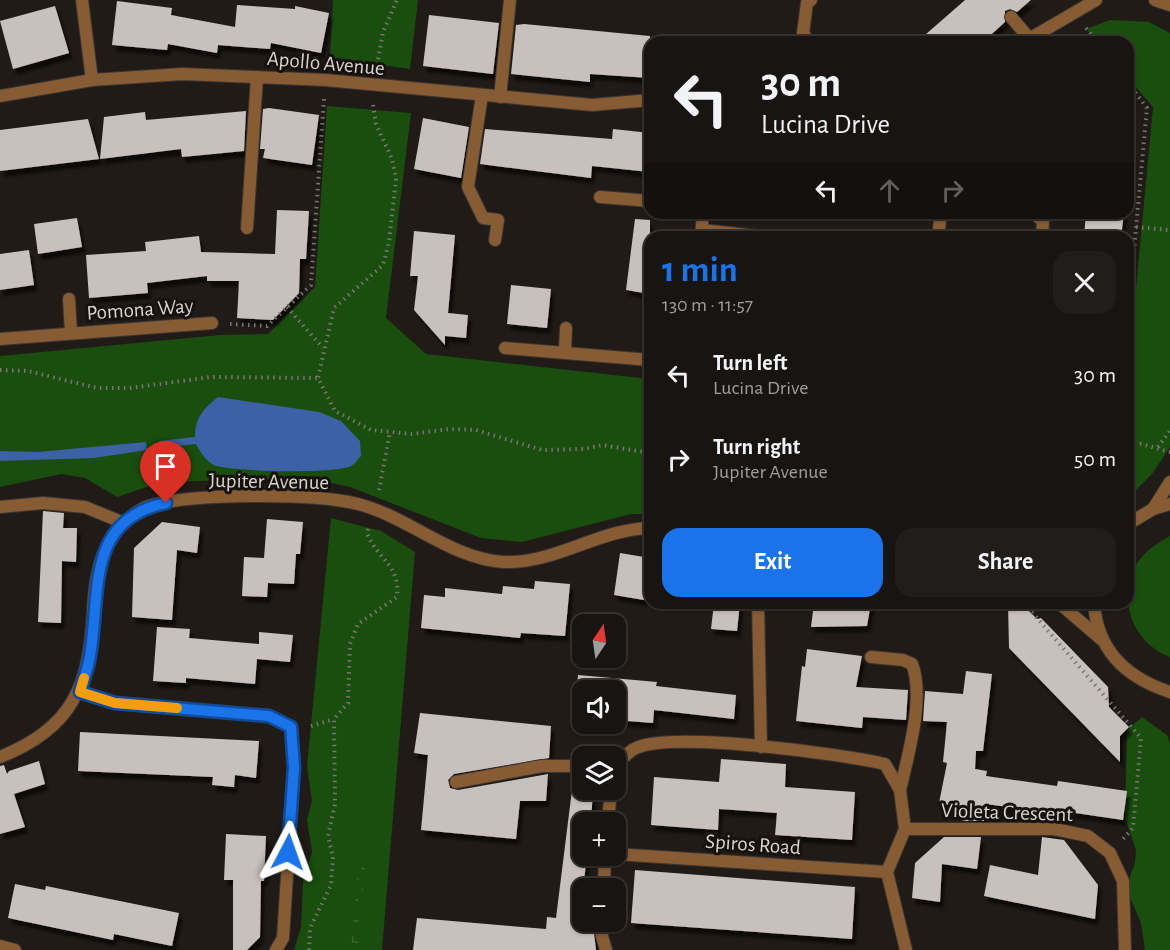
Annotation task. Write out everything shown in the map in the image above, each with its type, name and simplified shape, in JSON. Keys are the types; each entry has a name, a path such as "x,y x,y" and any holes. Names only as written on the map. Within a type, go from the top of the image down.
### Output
{"street":[{"path":"82,0 92,80"},
{"path":"500,97 510,0"},
{"path":"805,36 803,33 807,3 811,0"},
{"path":"1034,36 1096,0"},
{"path":"1155,0 1170,5"},
{"path":"1011,17 1024,36"},
{"name":"Apollo Avenue","path":"0,96 92,80 182,74 325,80 592,105 644,101"},
{"path":"247,228 257,77"},
{"path":"482,95 468,187 483,218 498,220 495,240"},
{"path":"600,197 644,201"},
{"name":"Pomona Way","path":"69,299 71,333"},
{"name":"Pomona Way","path":"0,339 212,323"},
{"path":"565,351 566,327"},
{"path":"505,348 565,351 644,359"},
{"path":"1153,509 1170,482"},
{"name":"Jupiter Avenue","path":"0,757 61,720 80,692 89,660 99,566 109,542 124,523 147,507 184,499 308,498 356,504 398,518 477,558 505,562 535,560 603,536 634,528 644,528"},
{"path":"0,507 44,503 85,507 124,523"},
{"path":"1134,520 1153,509 1170,504"},
{"path":"758,609 761,747"},
{"path":"1066,609 1102,640 1120,665 1144,684 1170,692"},
{"path":"1094,609 1094,617 1102,640"},
{"path":"871,657 903,660 912,664 916,674 917,687 909,750 900,790"},
{"path":"80,692 115,703 269,716 291,727 294,767 283,938 276,950"},
{"path":"626,757 636,748 671,742 761,747 855,757 885,764 900,790 906,829 887,872 906,950"},
{"path":"456,782 542,766 572,766"},
{"name":"Violeta Crescent","path":"906,829 1054,829 1088,836 1110,853"},
{"path":"1110,853 1122,881 1125,950"},
{"name":"Spiros Road","path":"626,855 887,872"},
{"path":"602,932 606,950"},
{"path":"0,946 15,950"}],"path":[{"path":"397,0 383,33 373,104 376,124 393,159 396,179 389,242 383,265 334,308 323,348 318,378 335,411 371,430 412,434 449,429 476,430 542,450 584,449 602,445 644,452"},
{"path":"212,323 267,326 311,285 325,80"},
{"path":"1134,91 1147,108 1134,249"},
{"path":"1136,227 1170,230"},
{"path":"287,307 323,348"},
{"path":"0,370 28,371 97,388 130,388 212,377 318,378"},
{"path":"1158,447 1170,431"},
{"path":"309,950 310,928 331,885 333,857 328,836 334,804 334,719 348,703 350,644 358,624 397,597 399,580 386,561 372,548 367,533 375,510 390,432"},
{"path":"1134,446 1158,447 1170,452"},
{"path":"1029,609 1141,738 1133,828 1110,853"},
{"path":"1033,613 1035,609"}],"green space":[{"path":"333,0 418,0 410,69 330,57"},
{"path":"1110,20 1149,22 1170,33 1170,447 1152,474 1134,492 1134,310 1153,107 1134,85 1134,36 1092,36 1086,29"},
{"path":"327,106 411,113 386,318 426,354 644,378 644,514 631,514 522,542 481,538 350,487 308,478 161,482 117,497 85,478 61,474 0,487 0,356 220,335 268,334 315,287"},
{"path":"331,518 381,531 415,552 382,950 294,950 301,927 303,882 312,852 307,820 312,801 307,766"},
{"path":"1170,536 1170,657 1146,641 1137,630 1129,609 1134,609 1134,569 1152,547"},
{"path":"1142,717 1167,735 1170,744 1170,950 1145,950 1141,923 1130,897 1130,876 1135,863 1136,850 1125,818 1127,730"},
{"path":"359,853 366,855 358,950 351,950"}],"water":[{"path":"218,397 319,412 341,421 360,441 361,456 352,465 342,469 261,471 214,465 208,461 196,444 160,448 159,441 195,437 196,424 201,414"},
{"path":"146,442 147,450 94,458 0,461 0,451 38,452"}],"building":[{"path":"965,0 1031,0 1017,12 1010,9 1005,11 1005,22 990,36 924,36"},
{"path":"117,1 172,8 171,15 235,27 237,5 295,9 295,6 329,13 321,53 271,43 270,49 218,45 217,53 168,44 167,50 112,45"},
{"path":"55,6 69,53 13,69 0,21"},
{"path":"429,15 499,23 493,74 423,66"},
{"path":"516,25 650,36 644,36 644,78 590,74 590,82 511,74"},
{"path":"263,109 319,115 312,165 263,158 265,149 260,149"},
{"path":"246,111 244,151 182,157 181,149 100,159 104,117 145,112 146,120"},
{"path":"423,118 469,127 461,178 414,169"},
{"path":"88,119 99,159 0,171 0,130"},
{"path":"485,129 612,139 613,129 644,132 644,171 592,166 591,178 480,164"},
{"path":"277,210 309,211 306,259 300,259 299,293 273,320 237,318 239,281 207,281 207,276 147,283 148,293 89,298 86,255 146,251 145,242 199,236 201,252 275,254"},
{"path":"77,218 82,247 38,254 34,224"},
{"path":"635,219 650,220 650,231 644,231 644,293 626,290"},
{"path":"1086,219 1123,219 1122,231 1084,231"},
{"path":"414,231 455,235 448,313 468,315 466,338 445,336 445,345 414,310 418,276 410,276"},
{"path":"29,250 34,285 0,290 0,254"},
{"path":"511,285 551,289 547,328 507,324"},
{"path":"43,511 64,513 63,528 77,528 76,562 62,561 61,623 38,622"},
{"path":"267,519 303,522 300,554 296,554 294,584 268,583 267,597 242,596 244,557 264,558"},
{"path":"162,522 200,527 197,553 177,550 172,620 132,617 134,548"},
{"path":"620,553 644,557 644,600 614,595"},
{"path":"535,581 570,584 565,636 521,633 520,638 421,628 424,595 445,597 445,588 502,594 503,586 534,589"},
{"path":"713,609 739,609 737,631 711,629"},
{"path":"813,609 870,609 867,626 811,627"},
{"path":"1008,609 1027,609 1037,619 1041,618 1108,687 1109,707 1129,727 1120,736 1120,762 1009,648"},
{"path":"157,627 190,629 189,638 259,644 259,632 293,635 290,662 257,659 255,684 186,678 186,683 153,681"},
{"path":"807,649 862,656 856,687 908,690 906,720 863,717 862,728 796,721 802,666 805,667"},
{"path":"966,671 992,674 983,751 976,751 975,769 987,771 986,776 1057,786 1058,781 1127,791 1123,820 1041,808 1044,812 986,804 984,821 962,821 975,810 939,803 947,763 943,762 947,722 923,721 925,691 963,694"},
{"path":"578,675 657,682 656,686 736,695 734,719 654,710 653,723 626,721 626,680 578,680"},
{"path":"420,713 551,726 549,758 454,774 448,780 450,788 458,790 548,774 546,801 520,801 516,839 421,830 428,755 414,753"},
{"path":"80,732 259,741 256,778 235,775 234,787 212,785 213,777 78,771"},
{"path":"721,759 786,764 785,787 855,792 852,840 775,835 777,813 719,809 718,830 651,825 654,777 719,782"},
{"path":"39,761 45,784 14,794 25,827 0,834 0,766 4,765 7,774 9,771"},
{"path":"572,790 572,800 592,800 592,812 572,812 572,866 586,866 584,878 572,878 572,932 594,933 596,950 413,950 417,918 546,929 547,917 556,918"},
{"path":"226,834 266,836 264,881 261,881 260,937 247,950 233,950 233,880 224,880"},
{"path":"944,837 981,837 977,869 942,864 940,902 912,898 915,863"},
{"path":"1042,837 1064,840 1098,885 1095,919 984,896 990,865 1038,875"},
{"path":"635,870 855,887 852,939 631,923"},
{"path":"15,884 45,890 46,886 179,913 172,946 114,934 113,940 8,918"}],"slow traffic":[{"path":"84,678 80,692 115,703 177,708"}],"route":[{"path":"166,503 147,507 124,523 109,542 99,566 89,660 80,692 115,703 269,716 291,727 294,767 288,852"}]}
